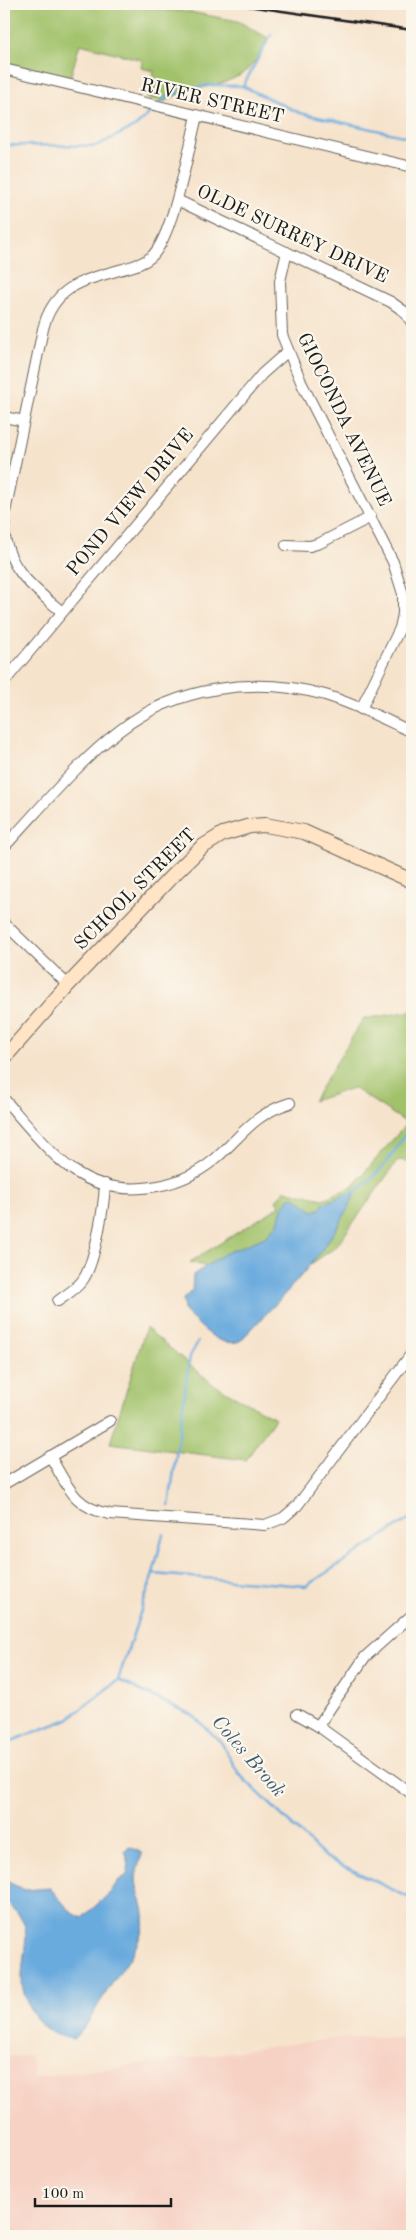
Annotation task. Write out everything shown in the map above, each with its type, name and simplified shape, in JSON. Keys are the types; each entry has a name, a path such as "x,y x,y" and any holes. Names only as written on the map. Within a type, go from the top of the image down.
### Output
{"street":[{"name":"RIVER STREET","path":"4,69 141,104 412,167"},
{"path":"62,612 19,573 7,550 4,531 5,512 46,319 55,302 73,285 142,263 158,249 177,200 197,116"},
{"name":"OLDE SURREY DRIVE","path":"177,200 398,306 412,323"},
{"name":"GIOCONDA AVENUE","path":"287,252 280,281 282,334 308,395 398,574 404,603 396,639 361,709"},
{"name":"POND VIEW DRIVE","path":"4,682 262,374 288,350"},
{"path":"4,417 24,421"},
{"path":"286,545 310,546 320,543 371,517"},
{"path":"4,847 8,836 118,731 144,715 181,698 232,687 269,686 307,691 361,709 412,732"},
{"name":"SCHOOL STREET","path":"4,1058 68,985 189,858 213,839 237,829 265,825 304,832 412,881"},
{"path":"4,923 68,985"},
{"path":"4,1099 72,1170 105,1184 133,1188 155,1187 197,1173 215,1159 254,1120 271,1109 290,1103"},
{"path":"58,1301 82,1282 88,1271 104,1202 105,1184"},
{"path":"50,1456 76,1498 94,1511 110,1514 266,1525 283,1518 297,1506 410,1361"},
{"path":"4,1484 110,1421"},
{"path":"318,1726 365,1657 412,1615"},
{"path":"297,1714 318,1726 412,1794"}],"shaded area":[{"path":"345,2037 412,2038 412,2236 4,2236 4,2057 31,2055 34,2078"}],"green space":[{"path":"4,4 104,4 190,12 238,21 268,38 257,59 243,73 222,83 174,96 164,102 147,98 154,71 141,68 142,60 80,44 70,78 4,62"},
{"path":"412,1011 412,1162 398,1160 336,1247 239,1313 208,1267 190,1262 280,1206 276,1200 285,1190 323,1199 352,1187 407,1123 353,1088 313,1101 363,1019"},
{"path":"146,1328 214,1385 275,1418 246,1460 110,1443"}],"water":[{"path":"350,1193 355,1194 319,1254 240,1341 232,1343 217,1339 184,1311 183,1299 192,1291 193,1275 224,1254 265,1237 278,1223 282,1208 290,1198 295,1197 313,1211 320,1209 324,1203"},
{"path":"130,1847 142,1853 136,1880 144,1911 144,1922 138,1942 128,1961 78,2035 73,2039 62,2036 43,2026 30,2009 26,1999 22,1977 26,1938 25,1927 19,1915 4,1899 4,1880 25,1890 50,1888 71,1912 82,1918 110,1893 118,1881 127,1875 129,1865 125,1850"}],"waterway":[{"path":"243,86 271,35"},
{"path":"159,104 169,95 207,85 242,86 300,113 412,138"},
{"path":"4,145 96,146 136,126 154,109"},
{"path":"349,1195 360,1188 386,1163 412,1121"},
{"path":"169,1506 190,1356 198,1342"},
{"path":"153,1574 306,1586 412,1517"},
{"path":"118,1680 153,1574 163,1534"},
{"name":"Coles Brook","path":"4,1744 68,1719 118,1680 192,1715 221,1742 239,1774 325,1857 412,1899"}],"railway":[{"path":"235,4 412,30"}]}
